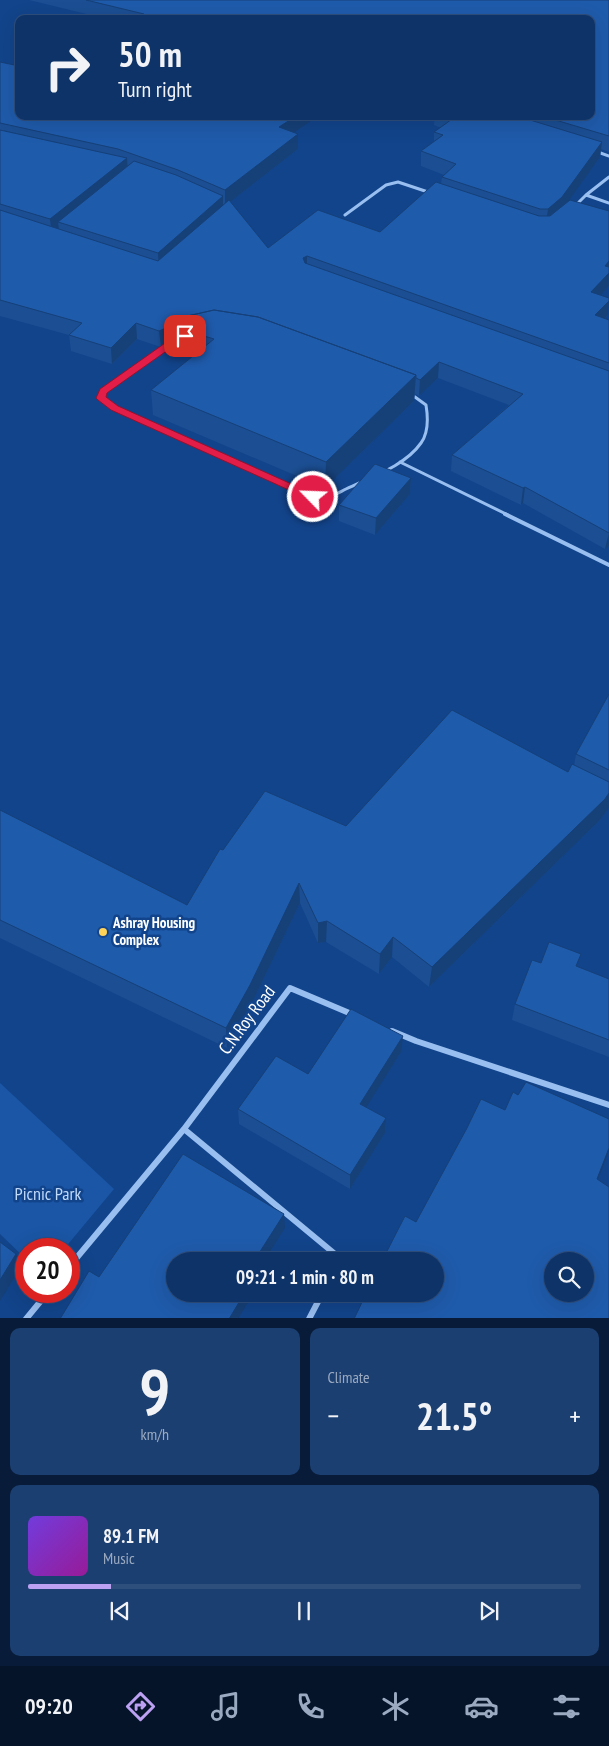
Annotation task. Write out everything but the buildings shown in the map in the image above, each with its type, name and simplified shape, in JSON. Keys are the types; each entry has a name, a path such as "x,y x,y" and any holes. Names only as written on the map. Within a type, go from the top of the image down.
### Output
{"street":[{"path":"590,150 609,156"},
{"path":"567,213 609,177"},
{"path":"345,215 386,185 398,182 437,195"},
{"path":"586,196 609,203"},
{"name":"C.N.Roy Road","path":"184,1129 290,988 362,1018"},
{"path":"389,1030 416,1041 609,1106"},
{"path":"80,1254 184,1129 333,1252"},
{"path":"309,1318 318,1302"},
{"path":"26,1318 39,1303"}],"lane":[{"path":"215,331 260,339 415,397 426,405 428,417 421,443 400,462 336,494 325,498 313,497 114,408 101,398 103,391 185,336 215,331"},
{"path":"400,462 609,565"}],"green space":[{"name":"Picnic Park","path":"0,1083 114,1189 73,1238 15,1238 15,1248 0,1234"}],"place":[{"name":"Ashray Housing Complex","path":"103,932"}],"route":[{"path":"185,336 103,391 101,398 114,408 313,497"}]}
